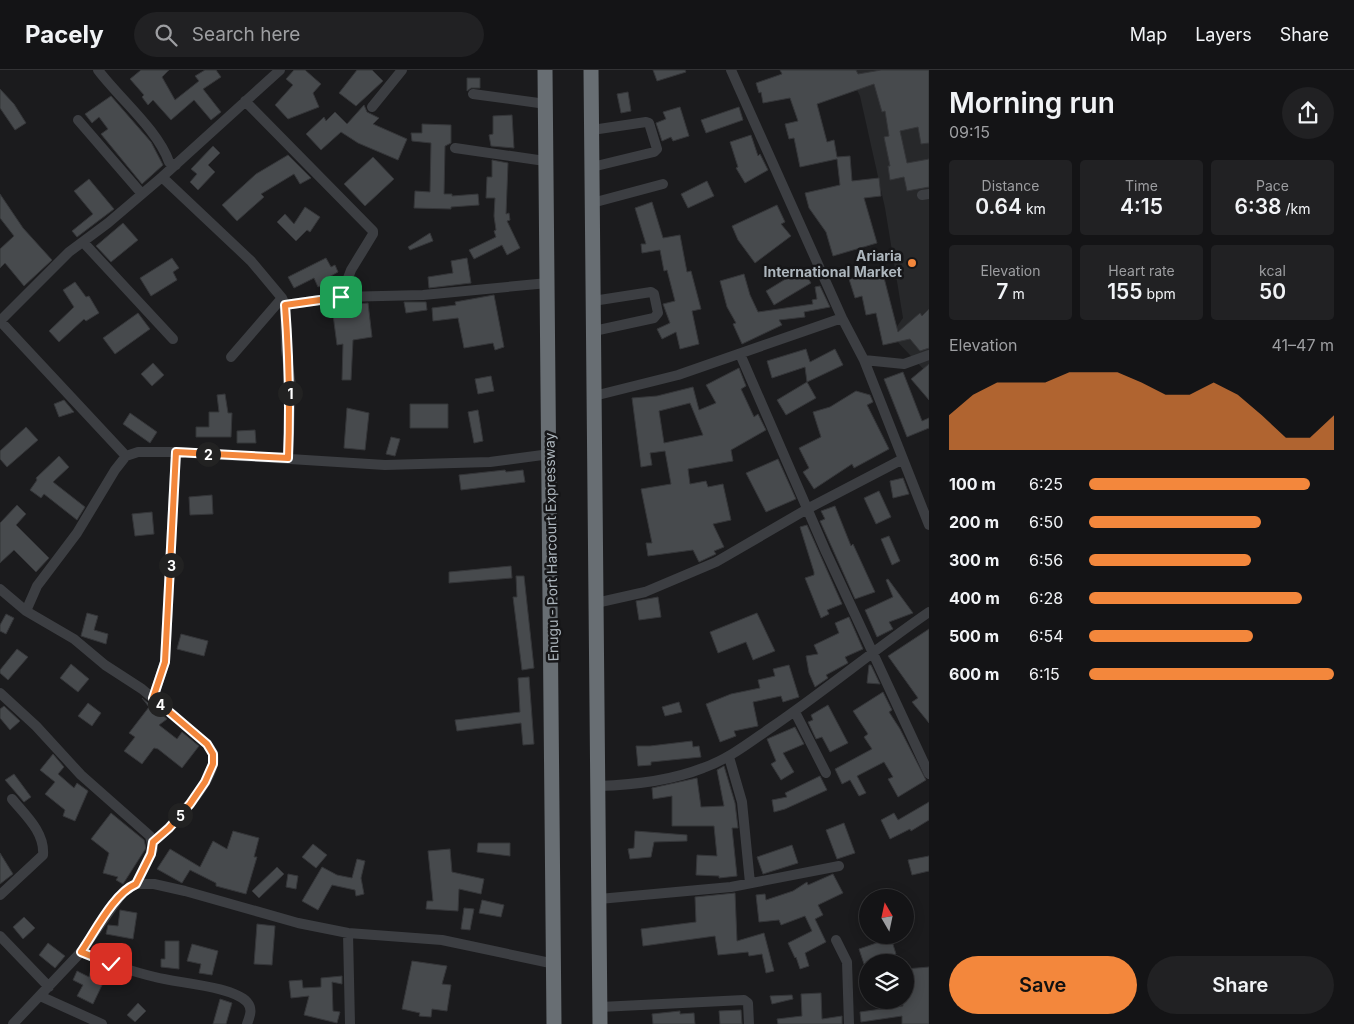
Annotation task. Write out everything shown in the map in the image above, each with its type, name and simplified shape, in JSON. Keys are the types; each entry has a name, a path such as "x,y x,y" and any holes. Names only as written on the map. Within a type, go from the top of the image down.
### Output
{"highway":[{"name":"Enugu - Port Harcourt Expressway","path":"545,70 555,964 554,1024"},
{"path":"591,70 600,1024"}],"street":[{"path":"98,70 156,137 166,150 169,162 176,165"},
{"path":"126,456 0,321 42,277 176,165 280,70"},
{"path":"372,107 402,70"},
{"path":"731,70 842,318 864,360 929,525"},
{"path":"473,94 546,104"},
{"path":"245,101 372,231 373,234 351,270 341,297"},
{"path":"78,120 142,194"},
{"path":"592,130 646,122 649,123 658,145 654,152 592,167"},
{"path":"455,148 545,161"},
{"path":"162,177 251,261 284,302 286,350 291,386 288,458"},
{"path":"592,204 663,184"},
{"path":"82,242 173,339"},
{"path":"230,357 284,302 341,297 423,295 548,283"},
{"path":"593,301 651,292 654,294 658,313 654,318 594,331"},
{"path":"594,396 678,375 842,318"},
{"path":"740,354 929,774"},
{"path":"864,360 904,364 929,355"},
{"path":"26,611 37,586 77,533 115,470 126,456 138,452 176,452 385,465 490,462 550,454"},
{"path":"153,698 165,662 176,452"},
{"path":"596,603 645,592 716,562 809,508 903,459"},
{"path":"0,590 26,611 74,640 105,665 153,698 207,744 213,754 213,764 205,782 169,828 153,842"},
{"path":"598,786 675,777 704,768 729,757 820,694 873,651 929,612"},
{"path":"0,693 36,726 81,775 150,836 153,842 151,854 136,884"},
{"path":"795,712 826,773"},
{"path":"729,757 742,802 750,883"},
{"path":"0,895 43,855 42,842 36,828 12,799"},
{"path":"599,899 750,883 839,866"},
{"path":"13,1024 23,1020 40,996 81,952 113,904 128,887 136,884 154,884 185,891 298,924 348,933 442,940 555,964"},
{"path":"348,933 350,1024"},
{"path":"0,936 49,987"},
{"path":"836,940 847,962 849,1024"},
{"path":"81,952 111,964 155,977 211,988 239,996 248,1003 252,1012 248,1024"},
{"path":"40,996 102,1024"},
{"path":"600,1007 744,1000 748,1003 748,1024"}],"shaded area":[{"name":"Ariaria International Market","path":"847,70 929,70 929,375 891,335 903,318 885,208 860,96"}],"building":[{"path":"141,70 169,70 162,77 175,100 199,81 195,76 205,70 216,70 221,77 203,89 221,112 211,120 194,100 171,120 153,100 148,105 142,97 144,95 130,79"},
{"path":"294,70 305,70 321,84 313,93 319,107 288,119 275,105 293,85 286,79"},
{"path":"357,70 372,70 383,81 356,106 339,93"},
{"path":"653,70 685,70 686,72 657,81"},
{"path":"780,70 856,70 858,74 881,70 929,70 929,143 921,144 918,127 900,131 907,163 929,159 929,187 907,191 904,177 890,180 888,166 890,166 884,137 889,136 885,111 882,112 874,84 817,104 827,142 834,140 837,157 850,156 852,181 879,178 881,196 864,198 877,243 833,256 826,232 809,208 805,193 840,185 837,159 800,167 794,138 789,139 785,124 798,121 790,98 763,103 761,92 759,93 756,83 782,74"},
{"path":"467,78 480,78 480,88 471,88 467,91"},
{"path":"0,89 14,104 26,123 15,130 0,108"},
{"path":"628,92 631,111 621,113 617,94"},
{"path":"111,96 151,142 163,165 142,184 101,134 108,129 99,117 92,123 85,114"},
{"path":"364,105 367,112 379,118 373,124 407,139 398,160 358,143 341,132 321,150 306,134 324,117 326,121 335,112 347,124"},
{"path":"680,107 689,136 673,141 671,137 662,141 656,123 666,119 663,112"},
{"path":"739,107 743,120 706,133 701,120"},
{"path":"512,115 514,148 491,146 489,135 493,134 493,116"},
{"path":"422,124 451,125 451,143 445,146 444,194 452,194 452,196 478,194 479,205 451,207 451,209 414,208 415,191 430,192 431,143 412,141 411,133 422,133"},
{"path":"751,135 758,156 760,154 768,170 745,183 736,168 738,167 730,142"},
{"path":"213,146 220,153 208,165 215,172 198,190 190,182 197,174 191,169"},
{"path":"288,155 311,178 300,184 294,174 261,194 264,197 237,221 222,205 256,174"},
{"path":"373,157 394,179 365,206 344,184"},
{"path":"492,160 508,163 506,214 509,213 510,220 507,221 520,248 507,255 502,245 474,259 469,250 496,237 494,231 496,230 494,216 495,198 486,198 487,177 492,177"},
{"path":"89,179 114,209 77,237 72,231 93,214 74,191"},
{"path":"707,181 714,196 688,208 681,194"},
{"path":"0,194 23,228 52,260 24,286 5,263 0,268 0,249 14,236 0,218"},
{"path":"652,202 663,238 680,235 687,272 691,271 701,309 692,311 699,344 680,349 676,332 662,339 657,329 670,323 663,304 675,301 667,270 664,271 660,250 642,253 641,244 646,244 635,208"},
{"path":"777,205 785,222 781,224 791,236 755,263 738,240 732,226"},
{"path":"305,207 320,217 310,232 307,230 296,241 277,222 285,214 294,224"},
{"path":"123,223 138,240 111,262 96,246"},
{"path":"430,233 433,241 410,250 408,247"},
{"path":"172,258 179,268 173,272 177,280 151,296 140,278"},
{"path":"326,258 331,267 335,265 338,272 329,277 331,281 318,287 314,278 294,288 288,277"},
{"path":"467,258 471,283 429,288 428,277 453,273 451,261"},
{"path":"802,269 811,283 774,305 766,291"},
{"path":"882,270 898,332 920,313 922,316 929,309 929,348 920,351 910,339 883,345 876,313 866,315 862,296 855,298 849,279"},
{"path":"744,274 750,295 758,312 813,304 812,300 817,299 815,287 820,286 830,307 804,312 805,317 779,320 782,325 742,344 733,324 736,323 727,307 720,281"},
{"path":"75,282 86,297 89,296 99,313 86,321 84,319 59,342 49,331 74,307 63,290"},
{"path":"494,295 504,347 495,350 493,343 464,348 458,318 433,321 432,308 456,305 455,302"},
{"path":"404,302 426,302 427,310 406,313"},
{"path":"368,303 372,337 353,340 351,380 342,380 343,344 337,345 332,307"},
{"path":"138,313 150,329 115,354 103,338"},
{"path":"806,349 810,362 835,349 843,365 807,382 805,367 772,378 767,361"},
{"path":"153,363 164,375 152,386 141,374"},
{"path":"929,364 929,400 911,379"},
{"path":"739,368 746,386 741,389 754,417 758,414 766,430 731,450 733,461 688,469 690,484 706,481 708,487 723,484 731,520 713,524 724,547 714,551 716,554 699,562 693,550 648,556 646,543 652,543 641,489 671,484 665,451 650,453 652,465 641,467 632,398 657,396 693,387 699,410 716,403 706,385","holes":["690,403 703,435 664,443 659,411"]},
{"path":"903,372 922,421 929,418 929,428 907,437 884,379"},
{"path":"491,376 494,391 478,394 475,379"},
{"path":"807,382 816,398 786,415 777,400"},
{"path":"856,391 870,395 873,402 867,405 889,449 854,468 852,464 814,489 803,472 809,468 799,448 821,437 813,412 830,407"},
{"path":"225,394 228,413 232,413 231,437 196,437 196,427 209,427 209,412 219,412 217,395"},
{"path":"64,400 74,412 59,417 54,404"},
{"path":"410,404 448,404 448,428 410,428"},
{"path":"347,408 369,413 365,450 344,448"},
{"path":"478,410 483,441 474,443 468,412"},
{"path":"130,413 157,432 150,443 123,424"},
{"path":"26,427 38,440 7,467 0,459 0,451"},
{"path":"255,430 256,443 237,443 237,431"},
{"path":"391,437 400,439 395,456 386,454"},
{"path":"59,456 69,467 53,482 85,507 77,520 44,494 41,498 30,490 37,480 36,478"},
{"path":"778,459 796,499 766,512 746,473"},
{"path":"505,470 506,472 523,470 525,482 461,490 459,475"},
{"path":"903,478 909,494 893,498 890,481"},
{"path":"879,491 891,517 876,524 864,498"},
{"path":"212,495 213,514 190,515 189,497"},
{"path":"17,505 26,514 16,525 49,558 36,572 14,550 0,563 0,523"},
{"path":"835,506 851,546 853,544 875,592 855,599 820,521 825,519 821,511"},
{"path":"152,512 154,534 135,536 132,514"},
{"path":"807,525 842,604 827,610 829,614 821,618 805,578 814,575 800,527"},
{"path":"889,536 900,561 892,565 881,539"},
{"path":"511,566 512,578 449,583 449,572"},
{"path":"516,576 524,576 534,668 522,670 513,597 517,597"},
{"path":"888,579 913,613 889,622 893,629 877,637 865,610 893,597 886,580"},
{"path":"658,597 661,617 639,620 636,601"},
{"path":"87,613 98,616 94,630 108,634 106,644 81,636"},
{"path":"757,613 775,651 753,660 746,642 718,653 710,632"},
{"path":"6,614 14,618 6,634 0,631 0,625"},
{"path":"849,617 863,649 845,657 848,663 826,675 828,678 815,687 809,673 806,656 818,654 814,645 839,633 835,623"},
{"path":"929,629 929,723 912,702 918,698 888,656"},
{"path":"181,634 208,641 204,656 177,649"},
{"path":"17,649 28,657 8,680 0,673 0,670"},
{"path":"71,664 89,679 78,692 60,678"},
{"path":"789,665 799,697 783,702 781,696 753,702 758,726 734,731 736,736 720,742 706,704 731,694 760,688 758,680 775,676 773,669"},
{"path":"869,665 871,665 880,684 867,683"},
{"path":"529,677 534,744 523,745 521,723 457,731 455,720 520,712 518,678"},
{"path":"883,692 892,710 889,712 900,729 926,780 898,797 888,779 893,777 884,762 857,776 866,793 859,796 850,780 842,784 835,769 872,749 864,737 868,734 853,711"},
{"path":"142,698 167,719 159,725 177,739 182,732 199,746 182,768 158,749 154,748 142,764 124,751 135,737 129,733 149,707"},
{"path":"679,702 682,712 665,716 662,707"},
{"path":"88,703 101,713 92,726 78,716"},
{"path":"828,705 848,743 830,752 822,737 816,739 808,722 813,720 811,715"},
{"path":"4,706 20,721 10,730 0,718 0,709"},
{"path":"795,727 804,744 783,753 794,772 781,780 771,764 776,761 767,739"},
{"path":"692,741 693,747 699,746 701,757 651,762 651,765 638,766 636,746"},
{"path":"53,754 64,767 58,774 74,788 77,783 88,791 75,821 63,816 65,810 45,794 55,782 40,770"},
{"path":"724,766 735,803 738,828 732,828 737,876 719,878 719,876 696,875 697,855 717,856 714,826 672,826 672,796 653,799 652,788 697,778 701,807 724,806 717,770"},
{"path":"14,774 31,797 24,802 5,780"},
{"path":"820,776 827,790 774,812 772,800 787,797 785,793"},
{"path":"929,802 929,820 911,831 910,829 890,839 881,820 894,813 898,820"},
{"path":"111,813 144,840 146,848 123,884 116,880 118,877 103,873 109,853 91,839"},
{"path":"844,823 855,853 837,859 826,830"},
{"path":"233,831 259,838 254,857 257,857 246,894 216,886 216,883 190,870 182,883 157,869 170,849 200,867 213,841 227,849"},
{"path":"635,831 687,835 687,841 654,842 651,857 630,859 628,849 634,848"},
{"path":"478,843 510,843 510,856 477,852"},
{"path":"313,844 327,855 316,868 302,857"},
{"path":"792,845 798,863 763,874 757,857"},
{"path":"450,849 452,872 484,879 481,894 459,889 458,911 426,909 427,901 433,901 428,851"},
{"path":"0,853 13,874 0,884"},
{"path":"929,856 929,871 912,875 908,860"},
{"path":"357,859 365,861 361,878 364,894 356,896 355,890 332,885 318,910 302,901 322,867 337,875 352,878"},
{"path":"277,867 284,874 259,898 252,891"},
{"path":"288,874 298,876 296,889 286,887"},
{"path":"833,874 843,893 818,905 823,915 815,919 826,942 805,953 809,966 800,969 788,943 812,931 805,916 781,925 779,920 759,922 756,895 765,894 766,900 793,891 807,882 808,885"},
{"path":"735,893 737,941 764,933 774,971 766,973 762,954 749,956 748,952 718,955 715,936 643,946 641,929 696,922 695,897"},
{"path":"482,900 504,905 501,917 479,913"},
{"path":"464,908 474,909 470,930 461,929"},
{"path":"120,910 137,913 133,939 106,934 108,925 118,926"},
{"path":"24,917 35,928 23,939 13,927"},
{"path":"257,924 275,926 272,965 254,964"},
{"path":"165,941 179,941 179,969 161,967 161,959 165,959"},
{"path":"48,943 65,956 55,968 39,955"},
{"path":"192,944 218,951 212,975 199,973 201,964 187,961"},
{"path":"874,944 893,944 896,954 861,954 859,949"},
{"path":"412,961 447,966 442,984 451,985 447,1011 432,1009 431,1017 419,1016 420,1013 402,1009"},
{"path":"92,964 99,967 96,980 103,983 93,1004 77,996 83,985 73,980 77,971 89,977"},
{"path":"929,967 929,1024 902,1024 902,1016 861,1022 860,1012 882,1009 914,1009 914,968"},
{"path":"342,976 342,984 332,982 333,1011 340,1012 337,1023 304,1015 309,996 291,998 289,981 302,980 303,988 321,987 321,978"},
{"path":"821,993 822,1019 842,1016 842,1024 778,1024 777,1019 802,1016 801,994"},
{"path":"792,995 793,999 772,1004 770,996"},
{"path":"220,999 232,1003 226,1024 213,1024"},
{"path":"138,1003 146,1011 135,1022 127,1015"},
{"path":"741,1010 742,1024 720,1024 719,1011"},
{"path":"680,1011 680,1014 694,1013 695,1024 653,1024 652,1014"}],"place":[{"name":"Ariaria International Market","path":"912,263"}],"route":[{"path":"111,964 81,952 113,904 128,887 136,884 151,854 153,842 169,828 190,804 205,782 213,764 213,754 207,744 153,698 165,662 174,529 176,452 288,458 291,386 286,350 285,305 341,297"}]}
